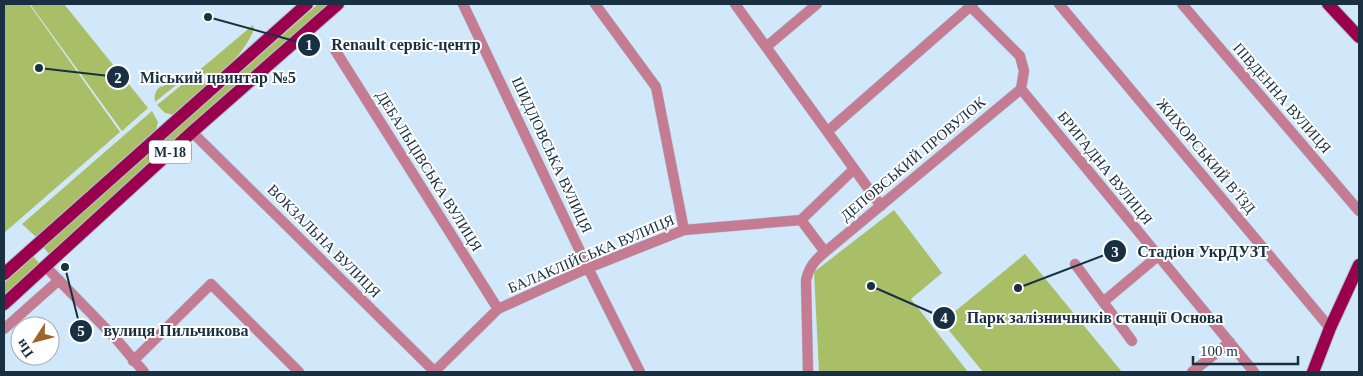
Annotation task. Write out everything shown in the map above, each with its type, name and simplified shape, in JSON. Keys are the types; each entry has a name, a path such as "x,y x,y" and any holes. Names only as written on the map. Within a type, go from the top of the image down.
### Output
{"main road":[{"name":"М-18","path":"4,274 307,4"},
{"name":"М-18","path":"4,304 192,132 338,4"},
{"path":"1328,4 1359,37"},
{"path":"1312,372 1359,264"}],"street":[{"name":"ШИДЛОВСЬКА ВУЛИЦЯ","path":"464,4 588,268 640,372"},
{"path":"595,4 656,87 684,230"},
{"path":"735,4 881,206"},
{"path":"766,47 817,4"},
{"name":"ЖИХОРСЬКИЙ В’ЇЗД","path":"1059,4 1330,328"},
{"name":"ПІВДЕННА ВУЛИЦЯ","path":"1182,4 1359,211"},
{"path":"828,131 970,5 1020,56 1024,71 1021,89"},
{"name":"ДЕБАЛЬЦІВСЬКА ВУЛИЦЯ","path":"335,50 498,309"},
{"name":"ДЕПОВСЬКИЙ ПРОВУЛОК","path":"808,372 806,280 808,271 815,260 1021,89"},
{"name":"БРИГАДНА ВУЛИЦЯ","path":"1021,89 1254,372"},
{"name":"ВОКЗАЛЬНА ВУЛИЦЯ","path":"192,132 435,372"},
{"path":"825,252 802,220 854,169"},
{"name":"БАЛАКЛІЙСЬКА ВУЛИЦЯ","path":"435,372 498,309 588,268 684,230 802,220"},
{"path":"1102,302 1158,256"},
{"path":"1075,264 1132,341"},
{"path":"46,267 117,340 144,372"},
{"path":"4,329 59,280"},
{"path":"133,361 211,284 299,372"},
{"path":"1192,372 1230,342"}],"green space":[{"path":"4,4 29,4 120,132 4,233"},
{"path":"30,4 64,4 148,108 122,131"},
{"path":"318,4 331,4 50,255 43,247"},
{"path":"253,25 253,33 245,46 223,71 213,75 196,73"},
{"path":"175,78 185,78 155,102 157,90 168,83 167,81"},
{"path":"189,79 207,82 208,85 174,115 165,113 157,105"},
{"path":"152,111 158,122 156,130 36,237 22,224"},
{"path":"894,210 942,273 911,299 968,372 819,372 814,272"},
{"path":"1025,254 1122,372 983,372 942,322"},
{"path":"33,256 39,263 4,295 4,283"}],"place":[{"name":"Renault сервіс-центр","path":"208,17"},
{"name":"Міський цвинтар №5","path":"39,68"},
{"name":"вулиця Пильчикова","path":"65,267"},
{"name":"Парк залізничників станції Основа","path":"871,286"},
{"name":"Стадіон УкрДУЗТ","path":"1018,288"}]}
